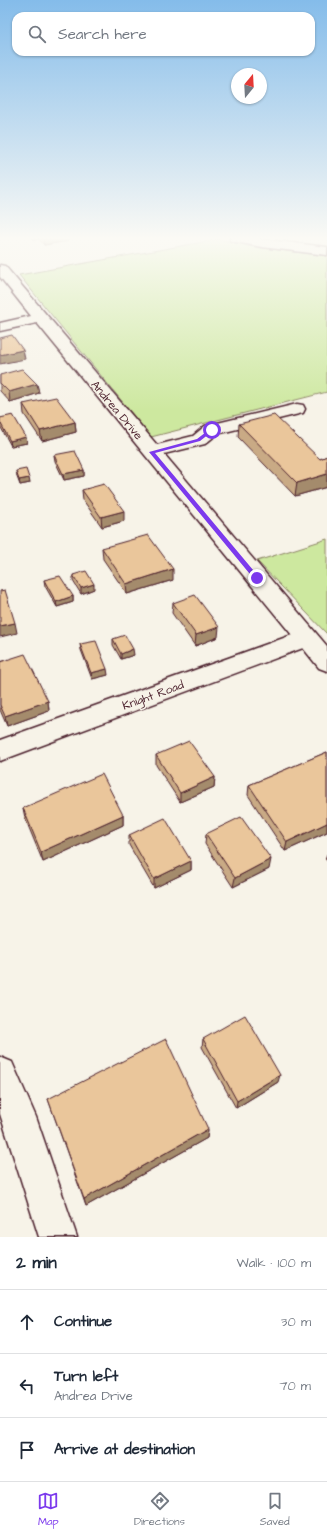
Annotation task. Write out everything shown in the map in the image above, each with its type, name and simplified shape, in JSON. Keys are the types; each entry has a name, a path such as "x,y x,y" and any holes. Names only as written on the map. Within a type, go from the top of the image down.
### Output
{"street":[{"name":"Andrea Drive","path":"23,296 327,662"},
{"path":"0,326 42,318"},
{"path":"152,452 198,440 212,430 297,409"},
{"name":"Knight Road","path":"0,751 307,638"},
{"path":"0,1074 19,1117 58,1237"}],"green space":[{"path":"36,296 327,296 327,392 151,437"},
{"path":"327,539 327,634 257,561"}],"building":[{"path":"12,335 23,350 0,355 0,338"},
{"path":"22,369 37,384 9,392 0,383 0,375"},
{"path":"56,397 75,422 40,431 23,404"},
{"path":"13,415 26,437 10,441 0,422 0,418"},
{"path":"274,415 320,459 327,456 327,474 297,483 239,424"},
{"path":"75,451 84,470 63,474 54,455"},
{"path":"26,469 29,478 19,480 16,471"},
{"path":"104,484 124,511 101,517 82,490"},
{"path":"148,535 173,569 126,584 102,548"},
{"path":"86,571 94,584 81,588 73,575"},
{"path":"60,576 73,596 56,602 44,580"},
{"path":"5,590 15,623 0,626 0,591"},
{"path":"195,595 219,627 196,635 173,603"},
{"path":"125,635 133,649 121,654 113,639"},
{"path":"96,641 107,669 91,673 80,644"},
{"path":"25,654 48,701 5,716 0,705 0,662"},
{"path":"189,741 215,777 180,793 156,755"},
{"path":"327,752 327,823 287,842 249,785"},
{"path":"102,774 123,815 41,852 23,808"},
{"path":"241,817 271,859 235,878 206,834"},
{"path":"165,818 191,861 154,879 129,835"},
{"path":"245,1015 280,1075 237,1101 203,1039"},
{"path":"166,1039 208,1129 84,1199 48,1099"}],"route":[{"path":"212,430 198,440 152,452 257,578"}]}
